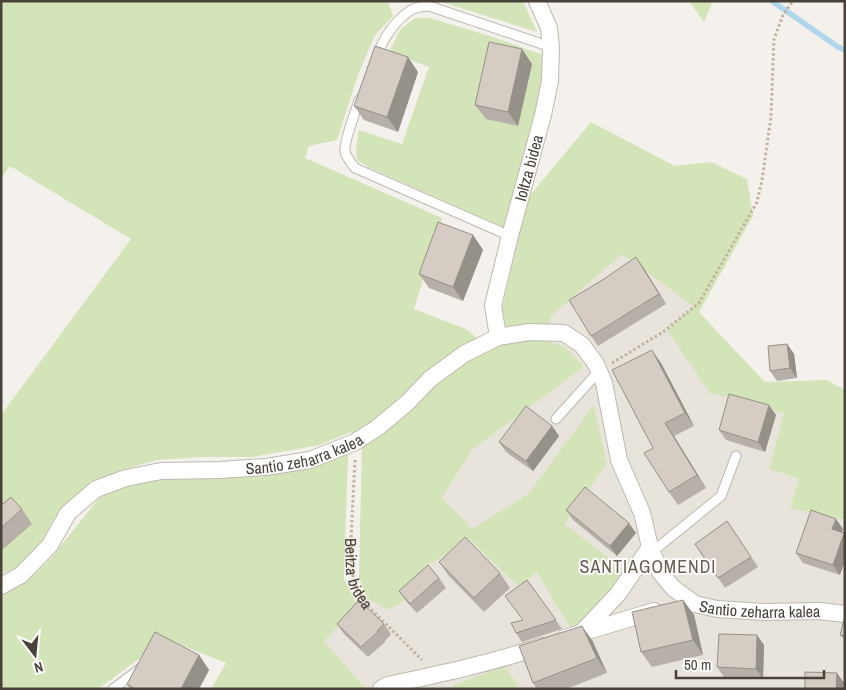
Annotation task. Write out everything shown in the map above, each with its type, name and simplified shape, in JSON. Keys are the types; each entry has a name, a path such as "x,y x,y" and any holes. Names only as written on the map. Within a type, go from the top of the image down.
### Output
{"street":[{"name":"Ioltza bidea","path":"498,337 494,304 550,81 551,47 549,28 537,1"},
{"name":"Santio zeharra kalea","path":"1,586 21,575 50,545 68,513 96,489 126,478 161,471 266,467 310,460 355,442 385,421 407,403 430,379 464,354 498,337 529,332 564,333 582,345 599,371 604,384 619,460 642,513 651,550 660,572 673,588 695,604 717,609 764,612 819,611 845,614"},
{"path":"582,633 618,594 651,550"},
{"path":"381,689 388,685 524,652 672,606 695,604"}],"lane":[{"path":"374,63 386,38 398,21 414,8 429,6 551,47"},
{"path":"359,100 345,150 348,159 355,168 510,236"},
{"path":"556,419 599,371"},
{"path":"651,550 721,496 736,456"},
{"path":"113,689 141,668"}],"path":[{"path":"599,371 663,332 699,303 757,202 771,117 774,39 783,15 793,1"},
{"name":"Beitza bidea","path":"355,442 352,572 356,588 369,607 436,674"}],"shaded area":[{"path":"622,253 693,306 710,393 784,413 769,469 799,479 790,508 845,520 845,689 521,689 504,666 444,689 366,689 324,641 367,598 386,610 400,604 429,564 471,541 520,588 535,570 622,569 565,524 607,463 594,406 528,494 472,529 442,498 472,450 584,367 546,340 551,315"}],"green space":[{"path":"1,1 388,1 393,16 375,35 358,75 337,140 309,146 305,158 442,218 414,309 466,329 490,349 512,341 501,313 527,199 591,122 675,166 711,162 747,179 753,216 699,312 765,382 827,380 845,390 845,520 790,508 799,479 769,469 784,413 710,393 667,330 693,306 622,254 551,316 546,340 566,348 584,367 472,450 442,498 472,529 528,494 594,405 607,463 565,524 623,569 610,590 572,631 536,571 520,588 471,541 429,564 400,604 387,610 367,598 359,577 362,444 351,432 320,445 253,457 202,457 157,460 118,471 87,486 55,517 40,544 18,567 1,574 1,415 131,239 10,166 1,178"},
{"path":"438,1 523,1 537,32"},
{"path":"689,1 713,1 704,22"},
{"path":"415,18 430,18 493,37 543,55 539,101 505,228 370,168 357,160 356,149 359,130 402,144 429,67 389,52 400,30"},
{"path":"348,453 344,579 358,607 324,641 366,689 211,689 226,663 166,639 98,689 1,689 1,596 30,579 52,557 99,498 128,484 162,476 216,475 259,477 312,467"},
{"path":"504,666 521,689 444,689"}],"building":[{"path":"489,42 522,49 508,112 475,105"},
{"path":"375,46 408,57 387,117 354,106"},
{"path":"438,222 473,235 453,287 419,274"},
{"path":"636,257 659,294 591,336 569,300"},
{"path":"787,344 790,368 770,371 768,346"},
{"path":"652,350 685,413 665,423 697,475 669,492 644,453 653,448 612,370"},
{"path":"729,394 769,405 758,442 719,430"},
{"path":"526,406 552,426 526,461 499,442"},
{"path":"585,487 629,523 610,546 566,510"},
{"path":"11,497 22,509 1,528 1,502 3,504"},
{"path":"811,510 836,519 832,529 844,533 833,565 796,553"},
{"path":"727,521 751,557 718,578 695,544"},
{"path":"465,537 500,573 474,598 439,562"},
{"path":"428,565 439,578 410,604 399,591"},
{"path":"527,580 556,620 516,633 511,623 523,620 505,596"},
{"path":"359,600 384,624 361,647 337,624"},
{"path":"683,600 693,640 641,652 632,612"},
{"path":"845,616 845,636 840,635"},
{"path":"582,626 597,658 533,683 519,646"},
{"path":"155,632 199,655 181,689 135,689 127,684"},
{"path":"719,634 757,635 756,669 717,667"},
{"path":"805,672 837,673 836,689 805,689"}],"waterway":[{"path":"772,1 845,50"}],"district":[{"name":"SANTIAGOMENDI","path":"648,566"}]}
